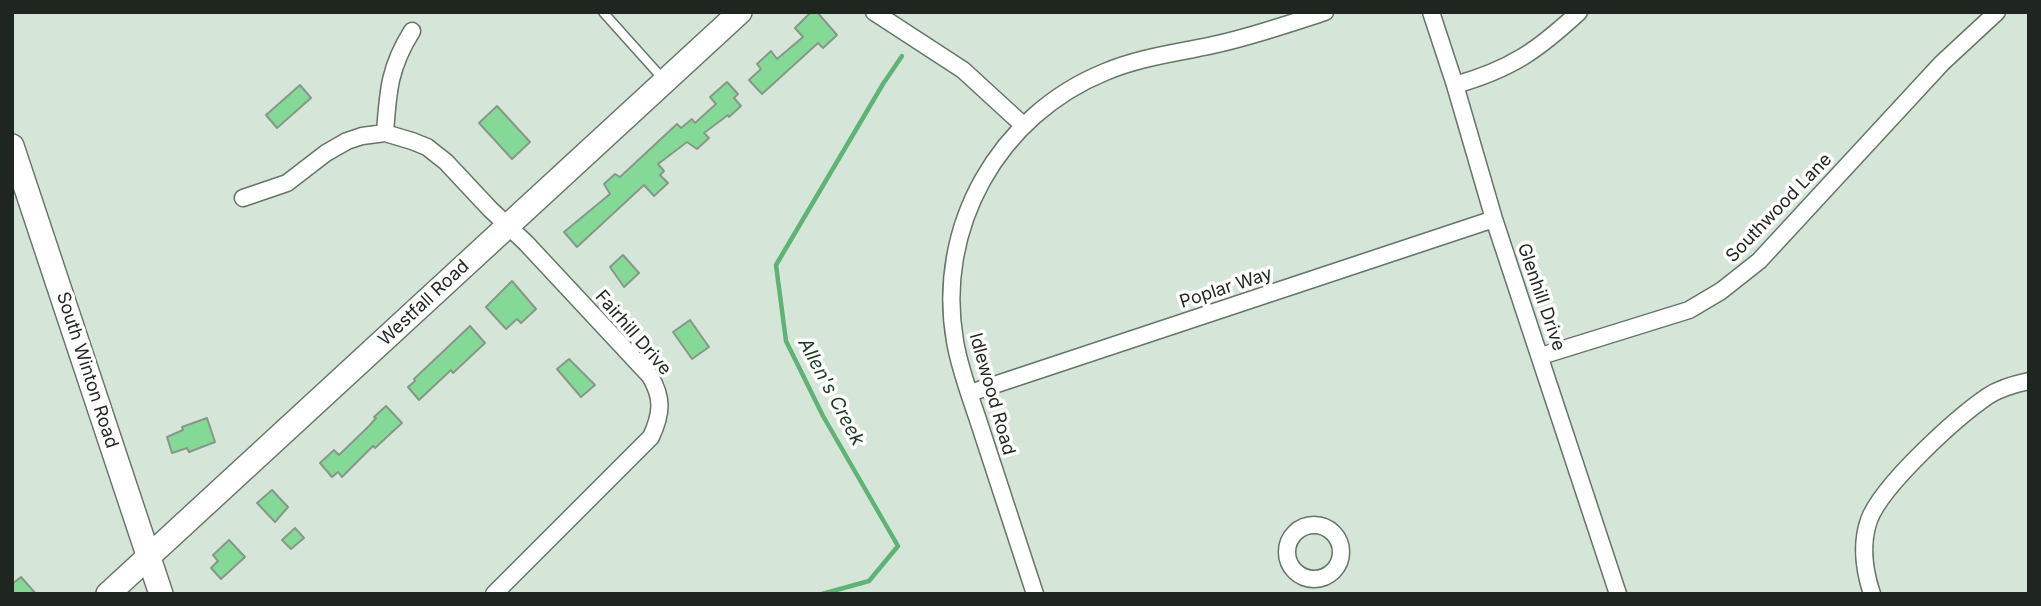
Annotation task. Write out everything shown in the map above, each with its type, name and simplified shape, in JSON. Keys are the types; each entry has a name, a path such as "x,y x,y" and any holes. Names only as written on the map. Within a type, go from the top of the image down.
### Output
{"street":[{"name":"Westfall Road","path":"108,594 740,12"},
{"path":"874,12 963,71 1023,125"},
{"name":"Idlewood Road","path":"1035,594 955,341 951,297 956,245 971,200 989,167 1023,125 1061,95 1105,72 1155,57 1216,45 1325,12"},
{"name":"Glenhill Drive","path":"1430,12 1455,85 1494,219 1618,594"},
{"path":"1455,85 1519,60 1545,43 1579,12"},
{"name":"Southwood Lane","path":"1541,356 1689,310 1742,276 1759,261 1942,63 1997,12"},
{"path":"243,198 286,183 347,141 385,133 389,81 412,31"},
{"name":"Fairhill Drive","path":"385,133 412,141 437,154 526,243 650,376 661,405 658,421 643,447 494,594"},
{"name":"South Winton Road","path":"12,146 161,594"},
{"name":"Poplar Way","path":"970,393 1494,219"},
{"path":"1872,594 1864,548 1869,520 1878,502 1899,477 1968,412 1991,394 2029,381"}],"lane":[{"path":"603,12 665,81"}],"building":[{"path":"811,12 817,12 837,35 823,48 818,43 762,94 749,80 761,69 757,64 771,51 777,59 803,37 795,28"},
{"path":"727,82 738,94 734,98 741,106 704,133 709,138 697,149 687,142 658,164 664,171 660,175 668,183 654,196 644,185 577,247 564,232 610,194 604,184 615,174 620,177 677,124 681,128 692,119 695,123 716,104 710,97"},
{"path":"300,85 311,98 277,128 266,115"},
{"path":"497,106 530,142 512,159 479,123"},
{"path":"623,255 639,273 624,287 610,267"},
{"path":"512,281 536,309 521,323 517,319 506,329 486,307"},
{"path":"690,320 709,347 692,359 673,332"},
{"path":"470,326 485,343 419,400 408,387"},
{"path":"569,359 595,385 581,397 557,369"},
{"path":"386,406 402,423 375,448 373,446 342,477 338,472 332,477 320,463 334,450 339,455"},
{"path":"207,418 215,442 189,452 187,448 172,453 167,437 183,430 182,427"},
{"path":"272,490 288,507 275,522 257,503"},
{"path":"295,528 304,538 291,549 282,540"},
{"path":"229,540 245,557 221,579 211,568 218,561 213,555"},
{"path":"21,577 36,594 12,594 12,584"}],"waterway":[{"name":"Allen's Creek","path":"822,594 869,581 898,546 823,416 786,341 776,265 902,56"}]}
